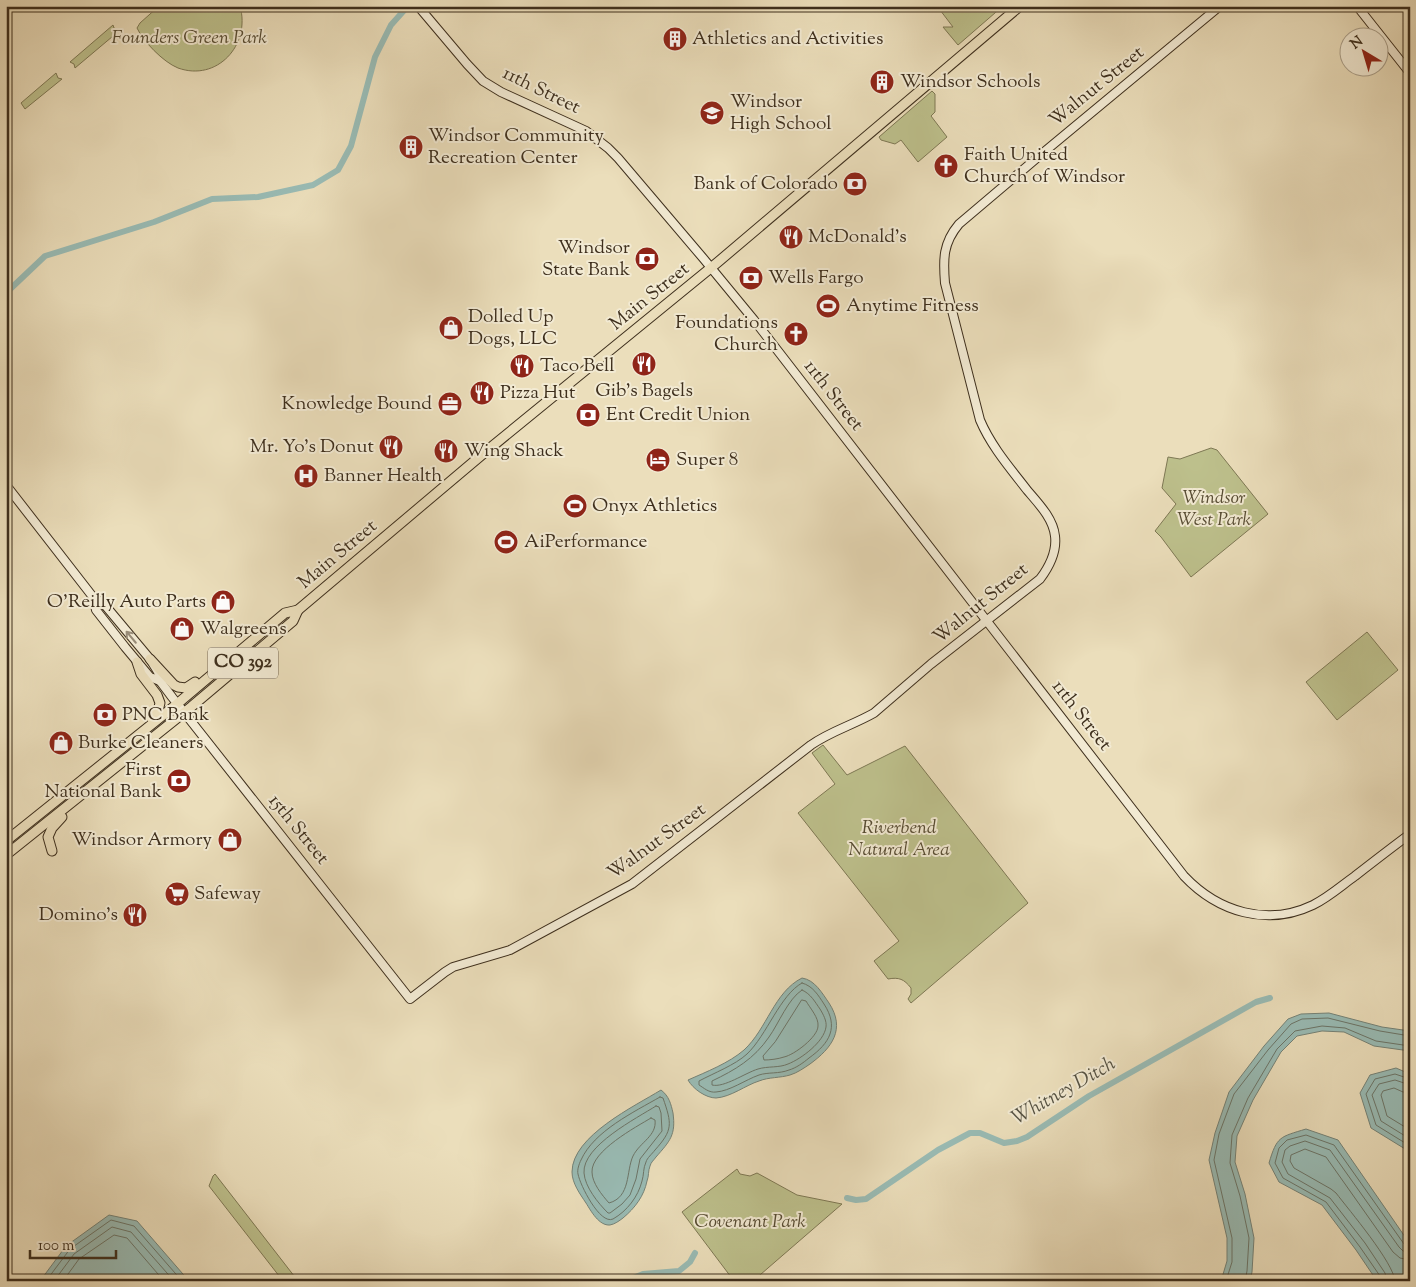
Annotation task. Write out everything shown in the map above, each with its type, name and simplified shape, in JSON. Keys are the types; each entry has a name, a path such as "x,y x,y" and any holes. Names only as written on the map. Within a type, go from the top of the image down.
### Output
{"main road":[{"name":"Main Street","path":"6,841 177,704 285,614 298,610 492,447 711,268 1020,6"},
{"name":"Main Street","path":"6,855 184,713 293,621 298,610"},
{"path":"150,659 174,685 178,688 186,688 190,687 215,666 235,655"},
{"path":"120,750 135,731 156,713 161,706 158,698 141,674 137,662"},
{"path":"35,832 37,824 71,794 84,779"},
{"path":"52,851 48,837 52,828 59,819 83,800 91,788"},
{"path":"6,849 29,830 30,822"}],"street":[{"name":"Walnut Street","path":"410,999 453,967 510,950 632,884 811,745 827,735 874,713 928,667 1036,582 1045,572 1053,554 1055,534 1051,523 1041,507 993,445 980,420 945,283 945,247 954,230 960,224 1220,6"},
{"path":"1357,6 1410,73"},
{"name":"11th Street","path":"420,9 483,81 501,92 586,131 608,148 754,320 1173,862 1201,892 1219,904 1234,910 1255,914 1282,914 1301,910 1320,901 1339,888 1410,834"},
{"path":"6,486 93,597"},
{"name":"15th Street","path":"93,597 104,604 150,659 158,672 160,682"},
{"name":"15th Street","path":"93,597 96,610 137,662 150,677 160,682 410,999"}],"green space":[{"name":"Founders Green Park","path":"159,6 240,6 242,20 236,46 228,57 218,65 206,70 192,71 172,65 154,51 137,28"},
{"path":"937,6 1003,6 958,45 943,27 953,27"},
{"path":"113,25 119,31 75,68 74,64 70,62"},
{"path":"56,73 58,78 62,79 25,109 21,103"},
{"path":"932,91 935,94 935,112 931,116 947,137 918,162 901,140 895,144 881,140 879,137"},
{"name":"Windsor West Park","path":"1211,448 1217,450 1268,514 1191,577 1155,531 1176,504 1162,488 1168,457 1180,459"},
{"path":"1367,632 1398,670 1337,720 1306,682"},
{"name":"Riverbend Natural Area","path":"823,745 847,775 905,746 1028,903 911,1003 908,999 911,994 911,988 901,979 888,979 874,961 899,941 798,813 835,784 812,753"},
{"name":"Covenant Park","path":"737,1169 740,1174 750,1176 757,1173 797,1195 842,1204 753,1281 734,1281 682,1212"},
{"path":"215,1174 298,1281 283,1281 209,1186"}],"water":[{"path":"802,978 811,981 818,988 834,1012 836,1021 834,1037 830,1045 818,1058 795,1073 763,1080 722,1097 708,1096 693,1087 688,1080 724,1063 744,1050 759,1032 784,992"},
{"path":"1329,1013 1382,1027 1410,1031 1410,1051 1374,1046 1344,1032 1322,1031 1297,1036 1281,1052 1253,1100 1237,1136 1235,1162 1245,1194 1254,1238 1250,1281 1221,1281 1227,1261 1227,1238 1209,1160 1215,1133 1229,1092 1264,1046 1288,1019 1301,1014"},
{"path":"1396,1068 1410,1074 1410,1152 1371,1128 1360,1093 1370,1075"},
{"path":"661,1090 668,1098 673,1113 674,1127 671,1137 651,1163 644,1192 635,1206 623,1218 615,1223 606,1225 593,1214 575,1184 572,1172 575,1159 582,1146 593,1134 621,1113"},
{"path":"1306,1129 1338,1140 1410,1244 1410,1281 1377,1281 1322,1205 1279,1182 1269,1163 1277,1142 1285,1136"},
{"path":"109,1215 137,1221 189,1281 40,1281 66,1246"}],"waterway":[{"path":"6,293 45,256 154,222 212,199 258,197 313,185 338,170 351,146 375,57 391,25 408,6"},
{"name":"Whitney Ditch","path":"847,1198 856,1200 866,1199 938,1150 970,1133 980,1133 1004,1143 1027,1137 1089,1096 1256,1002 1270,998"},
{"name":"Whitney Ditch","path":"626,1281 643,1274 679,1271 690,1262 695,1253"}],"place":[{"name":"Athletics and Activities","path":"675,39"},
{"name":"Windsor Schools","path":"882,82"},
{"name":"Windsor High School","path":"712,113"},
{"name":"Windsor Community Recreation Center","path":"411,147"},
{"name":"Faith United Church of Windsor","path":"946,166"},
{"name":"Bank of Colorado","path":"855,184"},
{"name":"McDonald's","path":"791,237"},
{"name":"Windsor State Bank","path":"647,259"},
{"name":"Wells Fargo","path":"751,278"},
{"name":"Anytime Fitness","path":"828,306"},
{"name":"Dolled Up Dogs, LLC","path":"451,328"},
{"name":"Foundations Church","path":"796,334"},
{"name":"Gib's Bagels","path":"644,364"},
{"name":"Taco Bell","path":"522,366"},
{"name":"Pizza Hut","path":"482,393"},
{"name":"Knowledge Bound","path":"450,404"},
{"name":"Ent Credit Union","path":"588,415"},
{"name":"Mr. Yo's Donut","path":"391,447"},
{"name":"Wing Shack","path":"446,451"},
{"name":"Super 8","path":"658,460"},
{"name":"Banner Health","path":"306,476"},
{"name":"Onyx Athletics","path":"575,506"},
{"name":"AiPerformance","path":"506,542"},
{"name":"O'Reilly Auto Parts","path":"223,602"},
{"name":"Walgreens","path":"182,629"},
{"name":"PNC Bank","path":"105,715"},
{"name":"Burke Cleaners","path":"61,743"},
{"name":"First National Bank","path":"179,781"},
{"name":"Windsor Armory","path":"230,840"},
{"name":"Safeway","path":"177,894"},
{"name":"Domino's","path":"135,915"}]}
